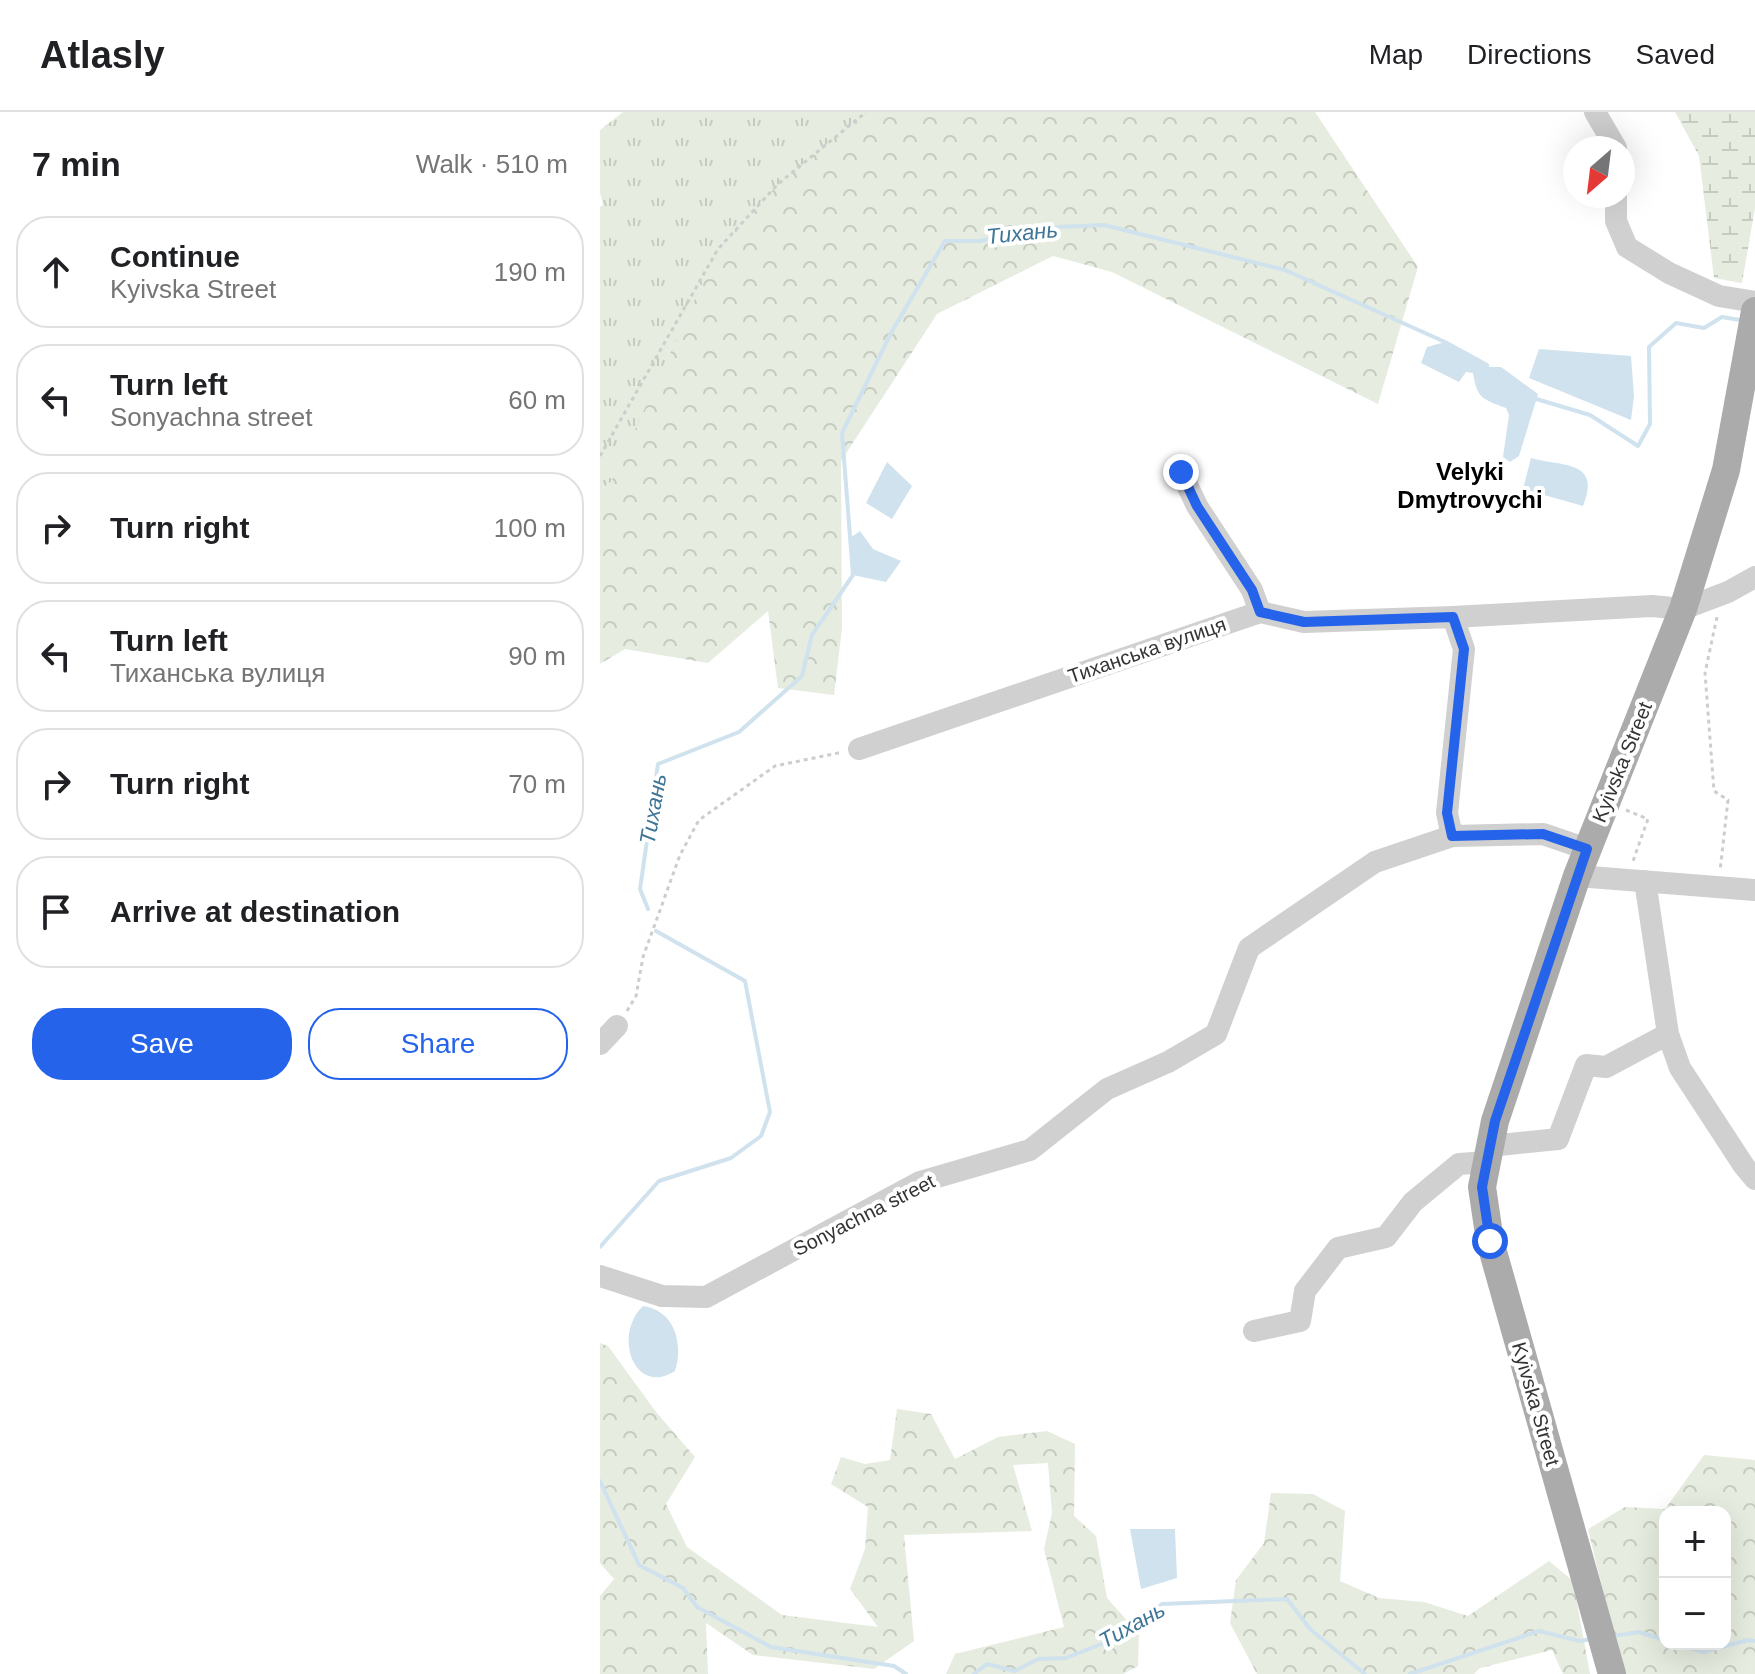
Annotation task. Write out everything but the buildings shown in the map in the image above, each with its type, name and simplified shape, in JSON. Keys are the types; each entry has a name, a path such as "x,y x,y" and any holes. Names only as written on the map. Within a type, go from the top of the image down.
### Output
{"main road":[{"name":"Kyivska Street","path":"1612,1674 1490,1241 1482,1187 1495,1121 1577,876 1683,609 1726,470 1755,311"}],"street":[{"path":"1595,112 1609,136"},
{"path":"1616,208 1616,221 1627,247 1669,273 1719,296 1755,302"},
{"path":"1181,472 1197,506 1252,590 1260,612 1304,622 1652,606 1683,609 1728,592 1755,577"},
{"name":"Тиханська вулиця","path":"859,749 1260,612"},
{"path":"1452,836 1447,813 1464,649 1453,617"},
{"name":"Sonyachna street","path":"600,1276 662,1296 706,1297 920,1182 1030,1150 1107,1089 1168,1062 1216,1034 1249,948 1375,862 1452,836 1543,834 1587,849"},
{"path":"1577,876 1755,890"},
{"path":"1636,881 1668,1034 1680,1068 1755,1179"},
{"path":"600,1044 617,1026"},
{"path":"1254,1331 1300,1321 1305,1291 1338,1248 1386,1237 1413,1202 1459,1164 1488,1154 1558,1139 1586,1065 1606,1067 1668,1034"}],"path":[{"path":"600,456 718,249 778,184 866,112"},
{"path":"1718,887 1728,800 1714,791 1705,673 1718,613 1728,592"},
{"path":"617,1026 636,996 643,957 680,855 699,820 775,766 859,749"},
{"path":"1636,881 1648,819"}],"green space":[{"path":"623,112 870,112 611,482 600,490 600,207 603,205 600,192 600,130"},
{"path":"866,112 1315,112 1418,267 1378,404 1112,272 1053,256 937,314 841,461 842,628 834,695 778,688 768,611 708,663 625,649 600,664 600,490 611,482 718,249 778,184"},
{"path":"1675,112 1755,112 1755,208 1742,283 1714,278 1699,156"},
{"path":"600,1343 608,1346 656,1412 695,1457 666,1504 687,1547 782,1615 878,1627 850,1589 865,1549 868,1507 831,1484 841,1457 865,1464 890,1460 897,1409 931,1414 955,1459 998,1437 1047,1431 1075,1444 1074,1516 1096,1536 1107,1598 1139,1634 1138,1666 1123,1674 946,1674 955,1654 1064,1627 1044,1549 1052,1513 1048,1463 1013,1465 1032,1531 904,1535 914,1641 874,1669 753,1655 706,1623 708,1674 600,1674 600,1596 614,1579 600,1563"},
{"path":"1704,1455 1755,1460 1755,1674 1623,1674 1588,1529 1625,1507 1659,1509 1659,1650 1731,1650 1731,1506 1667,1506"},
{"path":"1271,1493 1313,1494 1345,1511 1340,1581 1379,1598 1424,1602 1468,1616 1549,1561 1573,1581 1590,1674 1563,1674 1552,1650 1480,1668 1474,1674 1257,1674 1230,1623 1236,1580 1264,1543"}],"water":[{"path":"1445,342 1490,367 1501,367 1538,394 1519,456 1510,462 1503,457 1509,415 1506,408 1482,397 1473,373 1466,372 1459,382 1421,363 1427,347"},
{"path":"1539,349 1631,356 1634,396 1631,420 1529,378"},
{"path":"1531,458 1566,465 1583,473 1587,491 1583,506 1523,489"},
{"path":"887,462 912,486 892,519 866,503"},
{"path":"860,531 873,549 901,561 886,582 853,575 850,538"},
{"path":"643,1306 662,1314 669,1321 677,1339 675,1371 661,1377 649,1376 639,1370 632,1360 629,1332"},
{"path":"1130,1529 1175,1529 1177,1578 1141,1589"}],"waterway":[{"name":"Тихань","path":"648,909 640,889 658,764 739,732 802,676 812,635 853,575 842,433 891,333 945,241 981,241 1017,231 1034,234 1058,227 1104,225 1285,270 1445,342 1487,365"},
{"name":"Тихань","path":"1533,398 1590,415 1638,446 1650,424 1649,347 1676,323 1704,328 1722,317 1740,320"},
{"name":"Тихань","path":"600,1247 659,1181 731,1158 761,1136 770,1112 745,981 656,931"},
{"name":"Тихань","path":"600,1481 639,1565 683,1588 697,1607 771,1647 894,1666 906,1674"},
{"name":"Тихань","path":"974,1674 987,1664 1015,1671 1038,1659 1066,1658 1114,1639 1162,1604 1287,1599 1311,1630 1365,1674"},
{"name":"Тихань","path":"1410,1674 1539,1631 1580,1641 1592,1639"},
{"name":"Тихань","path":"1613,1636 1639,1632 1659,1638"},
{"name":"Тихань","path":"1731,1645 1755,1641"},
{"name":"Тихань","path":"1696,1650 1710,1650"}],"district":[{"name":"Velyki Dmytrovychi","path":"1470,485"}],"route":[{"path":"1181,472 1197,506 1252,590 1260,612 1304,622 1453,617 1464,649 1447,813 1452,836 1543,834 1587,849 1495,1121 1482,1187 1490,1241"}]}
